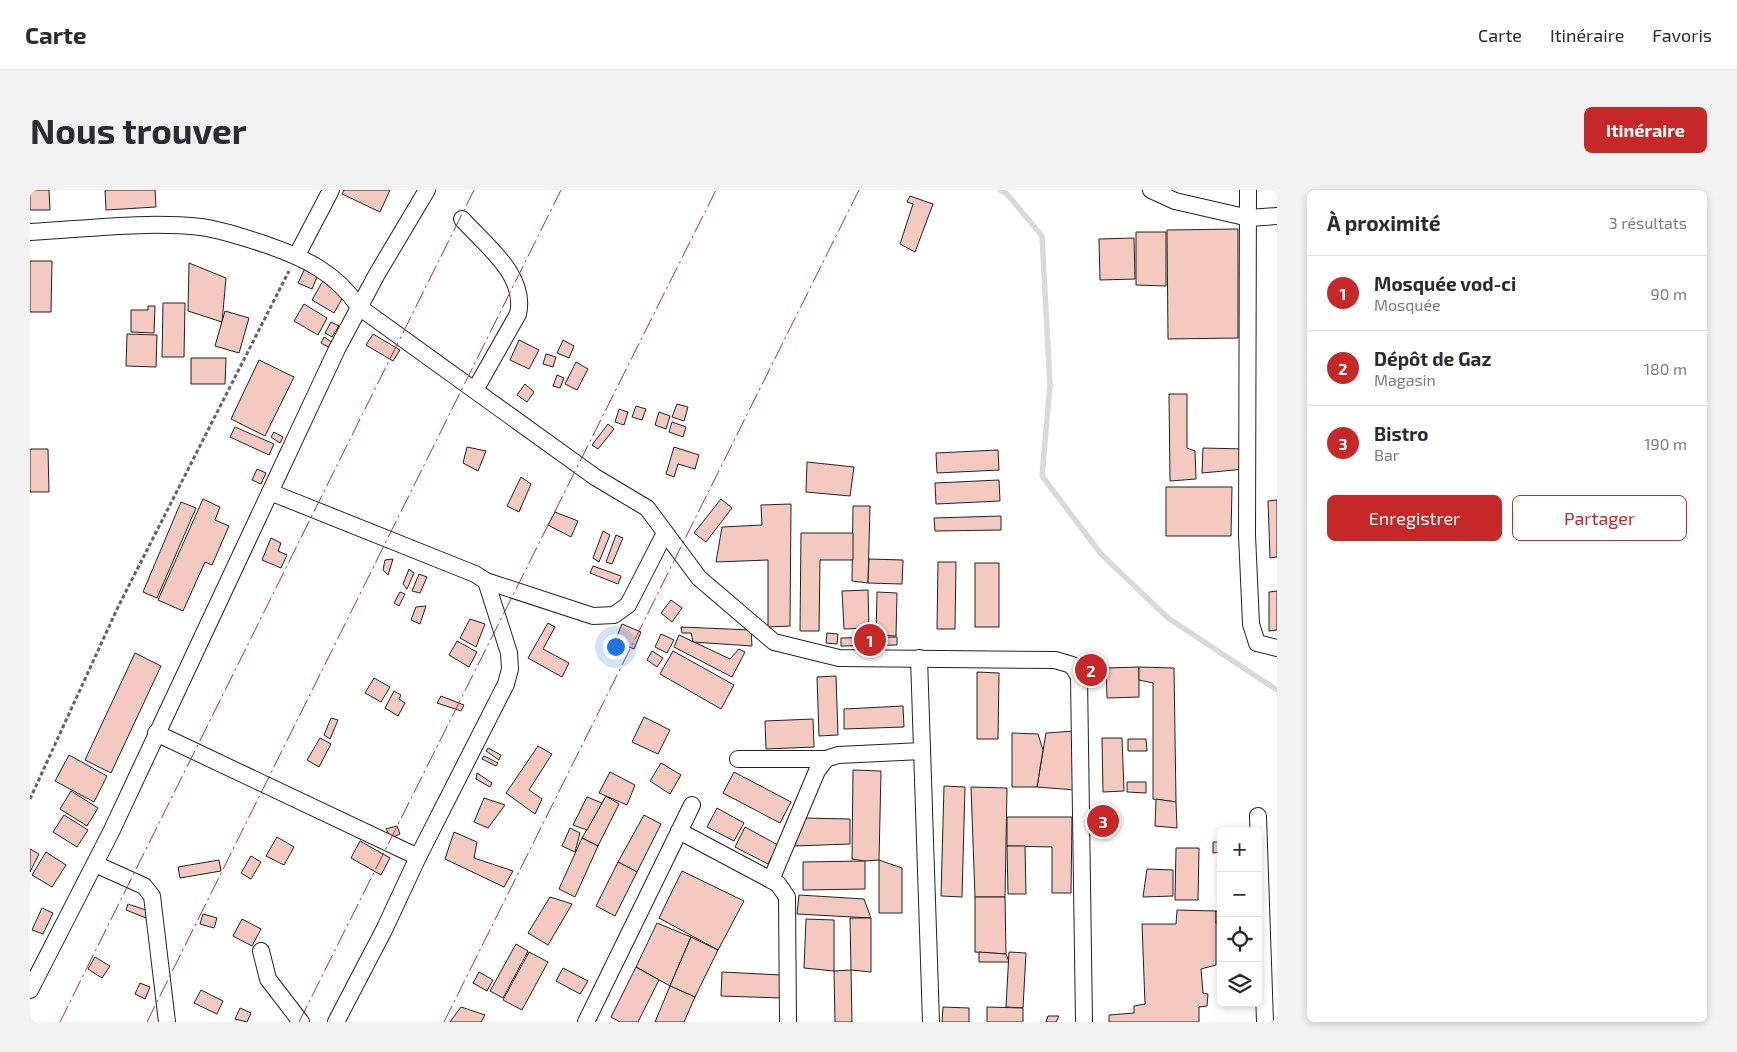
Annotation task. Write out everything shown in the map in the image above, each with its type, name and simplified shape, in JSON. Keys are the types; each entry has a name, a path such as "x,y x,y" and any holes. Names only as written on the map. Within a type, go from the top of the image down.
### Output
{"street":[{"path":"297,255 331,190"},
{"path":"30,990 95,864 337,349 428,190"},
{"path":"1151,190 1174,200 1249,218 1277,216"},
{"path":"1248,190 1247,535 1251,624 1257,643 1277,648"},
{"path":"462,219 511,273 519,289 521,301 518,314 475,390"},
{"path":"30,232 143,226 202,227 297,255 339,281 360,307 595,477 647,508 699,578 774,642 839,658 1054,660 1072,665 1079,677 1084,1022"},
{"path":"270,492 475,574 486,581 593,616 614,615 628,605 665,533"},
{"path":"336,1022 384,930 418,857 506,684 510,669 509,652 486,581"},
{"path":"919,658 931,1022"},
{"path":"156,733 418,857"},
{"path":"738,759 826,758 838,755 922,751"},
{"path":"772,880 817,771 826,758"},
{"path":"586,1022 692,805"},
{"path":"1258,816 1265,1022"},
{"path":"679,831 772,880 778,884 787,897 788,1022"},
{"path":"95,864 144,886 152,896 167,1022"},
{"path":"260,950 268,979 300,1022"}],"path":[{"path":"30,799 118,608 297,255"}],"building":[{"path":"30,190 49,190 50,210 30,210"},
{"path":"105,190 155,190 156,207 106,210"},
{"path":"344,190 390,190 380,212 342,194"},
{"path":"910,196 933,204 915,252 900,244 913,204 907,202"},
{"path":"1238,229 1238,338 1168,339 1167,230"},
{"path":"1136,232 1166,232 1166,286 1136,285"},
{"path":"1134,238 1135,279 1100,280 1099,239"},
{"path":"30,261 52,261 51,312 30,312"},
{"path":"189,263 226,278 222,322 188,311"},
{"path":"306,266 319,272 312,289 298,283"},
{"path":"324,279 346,292 334,313 312,300"},
{"path":"163,303 185,303 184,357 162,357"},
{"path":"304,304 327,318 318,335 294,321"},
{"path":"148,306 155,306 154,333 131,332 131,310 148,310"},
{"path":"225,311 249,318 239,353 215,346"},
{"path":"331,322 339,326 332,337 325,333"},
{"path":"127,334 157,335 156,367 126,366"},
{"path":"373,334 400,350 393,361 366,345"},
{"path":"324,337 333,343 330,348 321,343"},
{"path":"519,340 539,350 529,369 510,360"},
{"path":"563,340 574,346 569,358 557,353"},
{"path":"546,354 556,357 553,367 543,364"},
{"path":"191,358 226,358 225,384 191,384"},
{"path":"259,360 294,377 265,436 231,419"},
{"path":"576,362 588,369 577,390 565,384"},
{"path":"557,375 564,378 560,388 553,386"},
{"path":"525,384 534,392 527,402 517,395"},
{"path":"1169,394 1187,394 1187,448 1195,451 1196,479 1170,481"},
{"path":"677,404 688,407 684,421 672,417"},
{"path":"636,406 646,409 642,420 632,417"},
{"path":"619,409 628,412 624,425 615,422"},
{"path":"659,412 670,416 666,429 655,425"},
{"path":"672,422 686,427 683,437 669,432"},
{"path":"608,424 614,429 598,449 592,445"},
{"path":"235,427 274,444 269,455 230,437"},
{"path":"274,432 283,437 280,443 271,437"},
{"path":"467,447 486,451 478,471 463,463"},
{"path":"674,447 699,455 695,469 678,464 674,477 666,474"},
{"path":"1203,448 1245,449 1245,469 1202,473"},
{"path":"30,449 48,449 49,492 30,492"},
{"path":"998,450 999,470 937,473 936,453"},
{"path":"807,462 854,467 850,496 806,492"},
{"path":"257,469 266,473 261,484 252,480"},
{"path":"521,477 531,484 519,512 507,506"},
{"path":"999,480 1000,501 936,504 935,483"},
{"path":"1166,487 1232,487 1231,536 1166,536"},
{"path":"203,499 220,507 215,520 229,526 212,565 205,562 183,611 158,600"},
{"path":"721,499 732,508 706,542 694,533"},
{"path":"1277,500 1277,557 1270,558 1268,501"},
{"path":"181,502 196,508 157,598 143,592"},
{"path":"791,504 790,626 768,627 768,560 716,562 722,527 762,525 761,505"},
{"path":"853,506 870,506 868,583 852,581"},
{"path":"555,512 578,521 571,537 548,525"},
{"path":"1001,516 1001,530 935,531 934,518"},
{"path":"603,531 610,535 599,562 593,558"},
{"path":"801,533 853,533 853,560 820,560 819,631 800,631"},
{"path":"616,535 623,538 612,564 606,562"},
{"path":"271,538 281,543 278,551 287,555 281,568 262,560"},
{"path":"393,559 388,575 383,570 385,560"},
{"path":"869,559 903,560 902,584 868,583"},
{"path":"938,562 956,562 955,629 937,629"},
{"path":"975,563 999,563 999,627 975,627"},
{"path":"593,566 621,576 618,584 590,573"},
{"path":"409,569 414,573 407,589 403,584"},
{"path":"419,574 427,577 420,593 412,591"},
{"path":"868,590 869,628 844,629 842,591"},
{"path":"1277,591 1277,630 1269,631 1269,592"},
{"path":"400,592 405,594 399,606 394,603"},
{"path":"877,592 897,593 896,636 876,635"},
{"path":"671,600 682,608 672,622 661,613"},
{"path":"426,606 420,624 411,620 416,607"},
{"path":"470,619 485,624 476,647 460,638"},
{"path":"548,623 555,627 543,649 569,663 562,677 528,658"},
{"path":"622,624 641,632 634,649 615,641"},
{"path":"681,627 751,630 752,646 693,642 691,633 682,633"},
{"path":"827,633 838,634 837,644 826,643"},
{"path":"661,634 674,640 667,653 655,647"},
{"path":"679,635 730,659 739,649 745,652 732,677 674,647"},
{"path":"897,637 897,645 841,646 841,638"},
{"path":"457,641 477,652 469,667 449,655"},
{"path":"652,651 663,658 657,667 647,660"},
{"path":"673,651 734,685 721,709 660,674"},
{"path":"135,653 161,666 111,773 85,760"},
{"path":"1139,667 1139,697 1107,698 1106,668"},
{"path":"1139,667 1174,668 1176,802 1153,799 1153,683 1139,680"},
{"path":"977,672 999,673 998,739 977,739"},
{"path":"836,676 838,735 819,736 817,677"},
{"path":"374,678 390,687 381,702 365,693"},
{"path":"394,691 401,695 399,699 405,703 398,716 385,708"},
{"path":"441,696 464,705 461,711 437,703"},
{"path":"903,706 904,727 844,729 844,709"},
{"path":"644,717 670,730 658,754 632,742"},
{"path":"331,718 338,720 330,739 324,735"},
{"path":"813,719 814,747 766,749 765,721"},
{"path":"1075,731 1075,790 1037,787 1046,733"},
{"path":"1012,733 1038,734 1043,750 1037,787 1012,787"},
{"path":"320,738 331,744 319,767 307,760"},
{"path":"1102,738 1122,738 1124,791 1103,792"},
{"path":"1128,739 1146,739 1147,751 1128,751"},
{"path":"538,746 552,754 529,790 542,799 535,814 506,793"},
{"path":"488,748 501,755 499,760 486,751"},
{"path":"69,755 107,776 94,802 55,781"},
{"path":"484,756 498,763 496,766 482,759"},
{"path":"661,763 681,775 670,794 650,781"},
{"path":"853,770 881,771 879,860 865,861 852,859"},
{"path":"610,772 635,785 627,805 599,793"},
{"path":"734,772 791,802 780,823 723,793"},
{"path":"477,773 492,783 490,787 476,779"},
{"path":"1127,782 1146,782 1146,793 1127,792"},
{"path":"944,786 965,787 962,897 941,896"},
{"path":"971,787 1007,788 1005,897 975,897"},
{"path":"71,791 98,808 87,826 60,809"},
{"path":"606,796 619,804 598,846 582,838"},
{"path":"587,797 602,803 587,830 573,825"},
{"path":"484,798 505,805 488,828 474,822"},
{"path":"1156,799 1176,802 1177,828 1155,826"},
{"path":"717,808 744,823 734,841 707,827"},
{"path":"64,815 88,830 77,847 53,832"},
{"path":"644,815 661,824 637,872 618,862"},
{"path":"1007,817 1072,817 1071,893 1052,893 1052,847 1007,846"},
{"path":"804,818 850,819 850,844 794,846"},
{"path":"397,826 400,834 391,838 386,829"},
{"path":"745,827 778,845 768,864 735,847"},
{"path":"570,828 580,833 575,852 562,846"},
{"path":"454,832 477,842 474,858 513,871 504,887 445,859"},
{"path":"277,837 294,847 284,865 266,856"},
{"path":"582,838 598,846 575,897 559,889"},
{"path":"360,841 390,858 381,875 351,858"},
{"path":"1213,842 1217,842 1217,852 1213,853"},
{"path":"1007,846 1025,846 1026,894 1008,894"},
{"path":"1176,848 1199,848 1198,900 1175,900"},
{"path":"30,849 39,854 30,872"},
{"path":"46,852 66,865 52,887 32,875"},
{"path":"251,856 261,862 251,879 241,873"},
{"path":"219,860 221,871 180,878 178,867"},
{"path":"879,860 902,868 902,913 879,913"},
{"path":"865,861 865,889 803,890 803,862"},
{"path":"618,862 637,872 615,916 596,906"},
{"path":"1147,869 1173,870 1173,896 1143,897"},
{"path":"682,871 744,901 718,950 659,918"},
{"path":"799,895 864,899 871,918 797,914"},
{"path":"550,897 572,904 548,945 528,933"},
{"path":"975,897 1005,897 1006,954 975,952"},
{"path":"128,904 149,911 146,918 126,910"},
{"path":"42,908 53,913 43,934 32,930"},
{"path":"1177,910 1216,911 1216,965 1201,969 1203,993 1208,994 1207,1006 1199,1007 1199,1022 1109,1022 1109,1015 1134,1013 1134,1006 1145,1004 1142,924 1176,924"},
{"path":"203,914 217,918 214,928 200,924"},
{"path":"850,918 871,918 871,972 851,970"},
{"path":"242,919 261,929 252,946 233,936"},
{"path":"806,919 834,920 834,971 804,968"},
{"path":"657,923 691,937 670,986 636,967"},
{"path":"691,937 718,950 695,997 670,986"},
{"path":"516,944 528,951 503,998 490,991"},
{"path":"529,952 548,962 522,1010 503,1000"},
{"path":"979,952 1006,954 1009,962 979,962"},
{"path":"1009,952 1026,953 1023,1008 1006,1007"},
{"path":"95,957 110,966 102,978 88,969"},
{"path":"636,967 659,980 638,1022 620,1022 611,1017"},
{"path":"563,968 588,981 580,994 556,981"},
{"path":"851,970 852,1022 835,1022 834,971"},
{"path":"479,972 493,980 487,991 473,983"},
{"path":"722,972 781,975 781,998 721,996"},
{"path":"140,983 150,987 145,999 135,994"},
{"path":"670,986 695,997 684,1022 655,1022"},
{"path":"201,990 223,1001 217,1014 194,1003"},
{"path":"461,1007 485,1015 481,1022 450,1022"},
{"path":"943,1007 969,1008 969,1022 942,1022"},
{"path":"987,1007 1023,1008 1023,1022 987,1022"},
{"path":"240,1008 251,1013 247,1022 235,1019"},
{"path":"1048,1016 1059,1016 1056,1022 1046,1022"}],"waterway":[{"path":"1000,190 1007,194 1042,236 1050,385 1042,476 1101,554 1168,618 1277,690"}],"power":[{"path":"60,1022 474,190"},
{"path":"147,1022 561,190"},
{"path":"299,1022 716,190"},
{"path":"444,1022 859,190"}],"place":[{"name":"Mosquée vod-ci","path":"870,640"},
{"name":"Dépôt de Gaz","path":"1091,670"},
{"name":"Bistro","path":"1103,821"}]}
